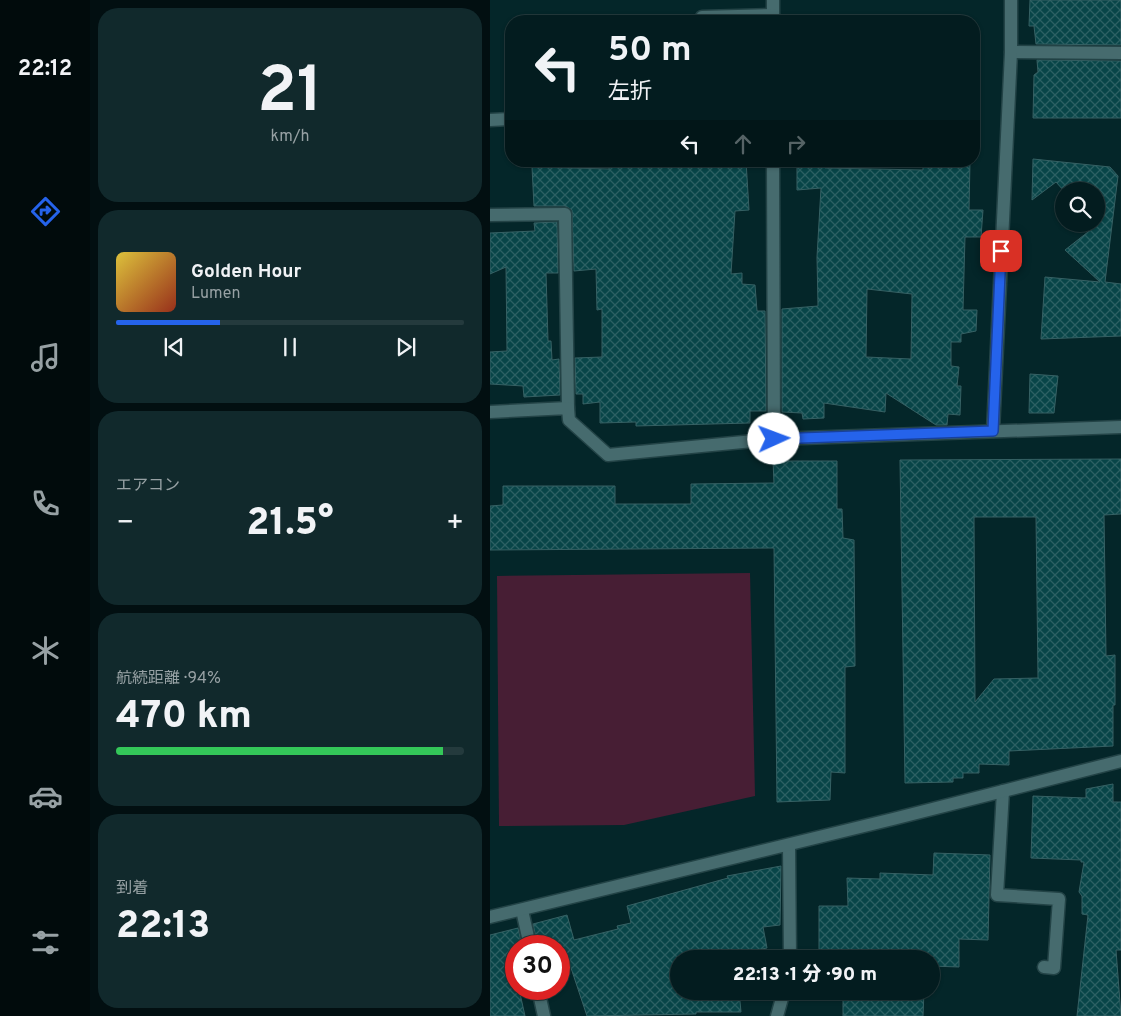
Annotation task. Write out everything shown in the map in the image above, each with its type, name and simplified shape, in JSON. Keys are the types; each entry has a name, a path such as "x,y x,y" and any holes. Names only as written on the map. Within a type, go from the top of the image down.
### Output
{"street":[{"path":"773,0 773,15"},
{"path":"993,431 1011,52 1011,0"},
{"path":"1011,52 1121,53"},
{"path":"490,120 505,119"},
{"path":"773,167 774,439"},
{"path":"490,214 565,214 569,420 608,455 774,439 1121,427"},
{"path":"490,412 568,408"},
{"path":"490,917 789,845 1121,761"},
{"path":"1003,791 998,895 1059,899 1054,968 1044,967"},
{"path":"789,845 790,950"},
{"path":"522,910 528,935"},
{"path":"540,1000 544,1016"},
{"path":"776,1016 781,1000"}],"shaded area":[{"path":"750,573 755,796 624,825 499,826 497,576"}],"building":[{"path":"1030,0 1121,0 1121,45 1036,44 1034,26 1029,26"},
{"path":"1037,60 1121,61 1121,118 1033,118 1034,75 1038,72"},
{"path":"1033,159 1110,167 1118,176 1105,282 1121,284 1121,336 1041,339 1045,277 1100,282 1065,250 1088,232 1105,232 1105,182 1055,182 1032,200"},
{"path":"532,167 609,169 609,167 746,167 749,210 735,211 731,274 742,273 742,284 755,285 757,311 765,311 766,411 750,411 750,423 636,426 636,422 600,423 600,402 583,404 583,394 576,394 575,358 602,357 602,309 597,310 596,269 574,271 572,210 565,206 534,206"},
{"path":"797,167 923,170 923,167 970,167 969,210 983,210 981,237 965,237 963,310 977,310 976,331 961,334 961,342 951,342 951,366 959,367 957,386 961,386 960,415 948,414 947,425 936,425 886,393 885,412 824,403 824,418 803,419 802,413 782,412 782,309 818,306 817,257 821,188 797,190","holes":["867,289 912,294 911,359 866,357"]},
{"path":"557,222 558,273 546,273 548,341 551,341 552,360 559,359 560,395 524,397 523,386 490,384 490,352 507,351 506,267 490,274 490,233 535,231 534,223"},
{"path":"1030,374 1058,376 1054,413 1029,413"},
{"path":"1121,459 1121,514 1104,515 1106,656 1115,655 1113,746 1009,751 1009,765 979,764 979,773 963,773 963,778 953,778 953,782 905,783 900,460","holes":["974,517 1036,517 1038,678 994,679 975,702"]},
{"path":"773,461 837,461 837,509 842,509 843,538 854,540 855,666 845,667 845,773 831,772 830,800 777,802 774,548 490,550 490,506 503,505 503,486 615,486 615,504 691,504 691,484 774,483"},
{"path":"1113,784 1113,802 1121,802 1121,950 1116,950 1121,1016 1077,1016 1088,915 1082,914 1082,896 1079,892 1084,862 1081,862 1081,860 1031,858 1033,796 1086,798 1086,789"},
{"path":"934,853 990,855 988,940 959,939 959,967 940,966 940,950 819,950 819,906 848,906 847,878 880,879 880,873 933,875"},
{"path":"781,866 780,925 763,927 767,948 762,950 670,950 670,1000 740,1000 741,1012 587,1016 570,965 570,935 536,935 533,924 567,915 574,940 618,929 617,926 631,923 627,906 728,878 727,876"},
{"path":"518,928 520,935 505,935 505,1000 521,1000 525,1016 490,1016 490,935"},
{"path":"843,1000 924,1000 923,1016 843,1016"}],"route":[{"path":"774,439 993,431 1001,251"}]}
